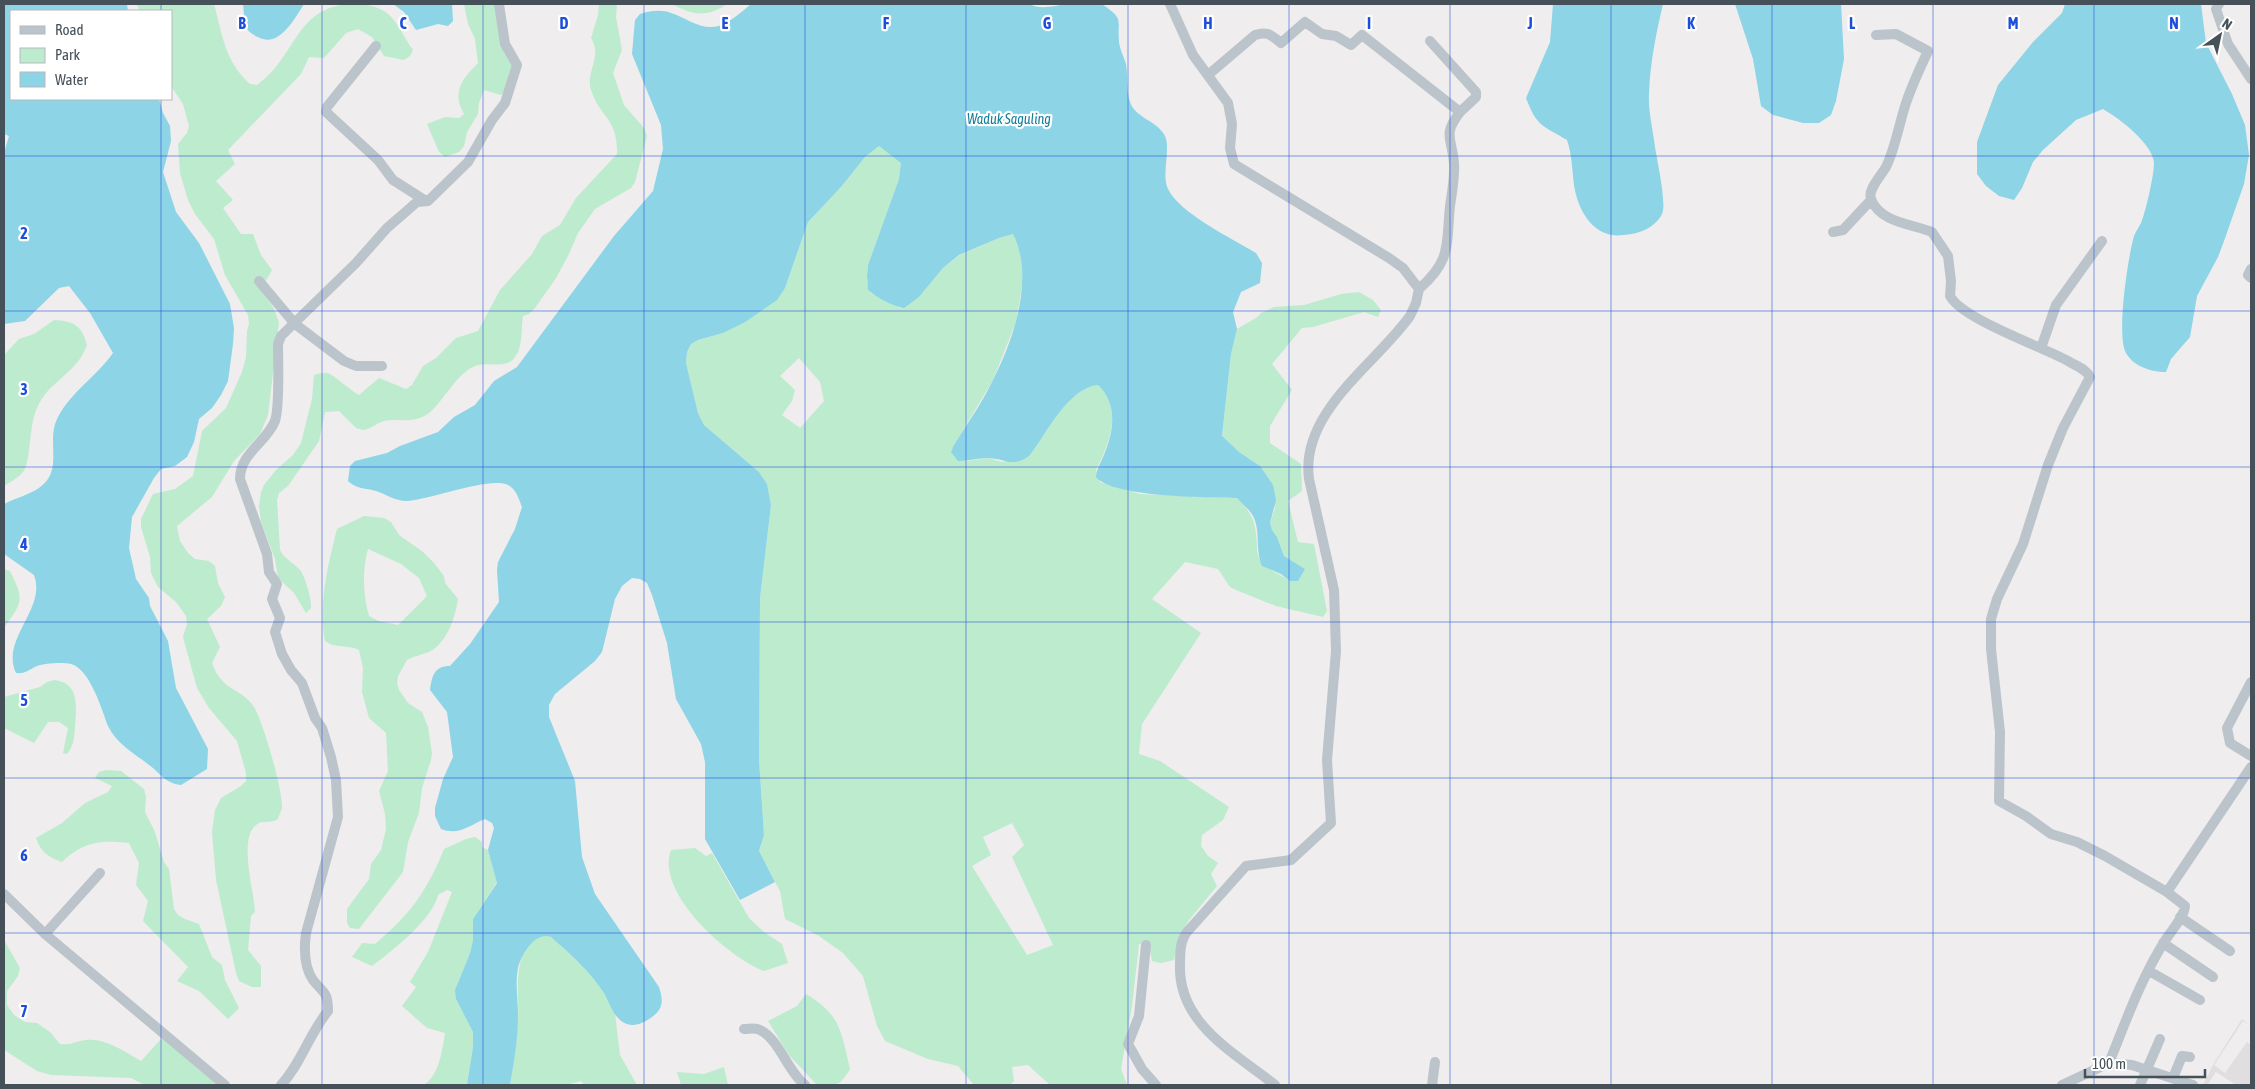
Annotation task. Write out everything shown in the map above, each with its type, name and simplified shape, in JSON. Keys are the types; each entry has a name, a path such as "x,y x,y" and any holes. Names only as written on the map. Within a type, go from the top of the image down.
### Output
{"street":[{"path":"281,1085 291,1074 316,1025 328,1011 327,996 312,978 305,958 304,948 306,933 338,817 338,802 336,780 322,728 315,718 302,683 291,670 282,654 275,632 280,618 272,598 277,584 269,572 267,554 240,479 240,468 244,460 266,435 276,418 278,344 281,336 356,264 387,228 417,202 427,202 468,162 492,120 505,103 517,65 505,44 498,4"},
{"path":"1170,4 1193,56 1223,94 1232,114 1230,148 1233,161 1237,167 1302,204 1389,258 1403,268 1419,289"},
{"path":"2219,4 2216,9 2228,44 2251,79"},
{"path":"1208,76 1255,35 1265,32 1269,33 1281,43 1302,25 1308,23 1322,34 1336,36 1351,45 1362,35 1460,112"},
{"path":"1876,35 1896,34 1928,51 1906,104 1886,167 1870,193 1871,200 1880,210 1895,221 1932,232 1948,256 1951,281 1949,291 1957,304 1994,326 2085,370 2090,377 2063,428 2048,464 2023,544 1997,599 1991,619 1991,649 2000,732 1999,799 2005,805 2026,816 2051,834 2077,842 2167,892 2183,904 2184,910 2148,971 2109,1063 2083,1081 2062,1085"},
{"path":"1275,1085 1219,1042 1198,1022 1184,992 1179,974 1182,940 1246,866 1291,860 1331,823 1327,760 1336,651 1334,590 1309,479 1308,453 1315,432 1328,412 1410,316 1416,303 1419,289 1434,274 1446,253 1454,170 1448,136 1450,125 1460,112 1476,97 1476,92 1430,41"},
{"path":"376,46 327,107 326,112 378,160 393,180 427,202"},
{"path":"1833,232 1843,230 1871,200"},
{"path":"2041,348 2056,305 2102,241"},
{"path":"2251,269 2248,275 2251,278"},
{"path":"259,281 295,324 350,365 382,366"},
{"path":"2251,682 2228,728 2227,734 2230,743 2251,756"},
{"path":"2167,892 2251,766"},
{"path":"45,934 100,873"},
{"path":"4,894 45,934 225,1085"},
{"path":"2180,917 2230,951"},
{"path":"2163,944 2213,977"},
{"path":"1146,945 1139,1016 1128,1044 1142,1069 1156,1085"},
{"path":"2148,971 2200,1000"},
{"path":"744,1030 756,1028 762,1030 794,1074 805,1085"},
{"path":"2140,1085 2160,1039"},
{"path":"2173,1078 2182,1056 2190,1057"},
{"path":"1432,1085 1435,1062"},
{"path":"2109,1063 2126,1064 2192,1085"}],"shaded area":[{"path":"2242,1019 2251,1026 2243,1021 2214,1065 2225,1073 2247,1042 2251,1045 2251,1085 2236,1085 2216,1072 2208,1084 2210,1085 2203,1085 2214,1063"}],"green space":[{"path":"137,4 214,4 222,37 230,57 241,75 250,84 257,85 271,73 308,22 320,13 335,6 363,4 387,13 395,21 413,50 410,56 404,60 384,56 372,37 358,29 346,33 324,58 309,57 301,74 228,150 235,164 216,181 233,200 223,208 241,234 253,234 261,255 272,270 261,289 273,307 279,322 268,415 260,434 234,461 212,497 177,526 180,541 188,553 195,559 209,561 215,566 218,583 225,597 221,606 207,619 220,647 212,663 221,679 254,707 267,741 279,787 282,808 278,819 259,823 252,829 249,839 248,864 255,912 251,916 248,950 261,966 261,987 252,987 239,981 236,973 216,880 212,832 215,810 221,798 246,781 246,773 237,741 209,708 197,688 183,637 187,624 186,616 176,602 158,587 151,573 150,557 141,527 141,519 153,494 175,489 193,476 202,431 226,408 242,372 246,357 248,315 225,275 214,239 195,214 188,200 180,173 178,144 187,133 189,126 183,104 172,88 172,10 139,10"},
{"path":"464,4 495,4 504,53 514,62 504,93 501,95 484,90 479,103 478,114 467,132 464,146 459,152 445,157 439,152 427,124 445,117 459,118 464,114 460,106 459,92 464,80 478,63 475,39 468,24"},
{"path":"599,4 617,4 616,17 622,50 613,73 624,105 644,128 647,136 635,182 631,188 595,209 578,233 556,278 535,308 529,314 523,316 518,353 512,361 503,364 483,364 470,369 456,381 432,411 420,418 384,421 363,430 356,428 339,411 325,412 319,441 288,486 279,493 277,500 280,550 300,570 304,577 311,604 311,608 306,613 294,593 278,578 275,559 261,522 259,506 264,485 276,470 293,455 301,443 312,399 314,375 330,374 359,395 379,378 406,389 412,385 423,366 436,358 456,338 478,331 500,290 532,254 542,236 560,225 576,198 617,154 617,142 612,125 599,107 591,90 590,83 595,58 594,45 591,38 598,15"},
{"path":"672,4 727,4 706,13 693,13"},
{"path":"879,146 902,163 899,179 868,265 867,283 871,293 900,308 919,297 943,268 960,255 1013,234 1021,252 1023,281 1016,322 993,380 954,445 966,461 988,458 1002,462 1030,455 1068,403 1087,388 1098,385 1106,394 1112,415 1112,426 1106,448 1096,470 1100,482 1140,494 1237,498 1252,518 1258,555 1261,562 1290,581 1305,569 1284,556 1277,537 1272,530 1270,523 1275,508 1260,466 1239,452 1222,437 1231,354 1237,329 1274,307 1304,305 1341,294 1359,292 1373,300 1381,310 1378,317 1364,312 1313,327 1302,328 1272,364 1292,390 1270,426 1270,443 1301,464 1302,491 1288,501 1298,542 1314,544 1327,611 1323,617 1276,606 1230,587 1218,569 1185,562 1152,599 1201,633 1142,724 1139,754 1160,761 1229,807 1223,820 1202,835 1201,846 1208,856 1218,863 1211,874 1217,886 1189,920 1179,937 1174,960 1161,963 1152,961 1149,945 1139,944 1132,1006 1121,1069 1127,1085 1050,1085 1028,1065 1012,1067 1014,1081 1010,1085 974,1085 958,1066 928,1059 885,1041 877,1026 863,976 843,953 819,936 785,919 780,891 759,851 764,835 759,760 760,598 771,505 767,484 759,472 704,425 698,413 686,363 687,352 691,344 698,340 723,333 785,288 808,222 841,187 865,157","holes":["799,358 820,382 824,401 800,428 782,415 792,401 795,390 780,376","1012,823 1024,845 1012,857 1053,945 1027,955 972,866 991,855 983,837"]},
{"path":"54,320 76,325 85,338 87,345 76,364 42,398 34,415 26,467 19,476 4,486 4,355 19,339 34,334"},
{"path":"364,516 384,518 391,522 399,535 423,552 434,563 444,576 445,583 458,599 452,622 441,643 429,652 407,660 398,676 399,690 408,703 422,712 428,727 432,753 431,760 422,788 419,813 408,842 403,872 359,929 350,928 347,923 347,909 369,879 371,864 381,850 386,829 385,814 379,791 388,771 386,733 369,718 362,692 363,668 359,650 333,645 325,641 323,599 327,571 337,529","holes":["368,549 401,564 419,578 427,596 398,625 379,621 369,616 365,600 364,574"]},
{"path":"4,569 10,571 18,589 19,601 15,612 4,628"},
{"path":"54,680 69,686 75,698 74,738 67,754 63,753 68,728 59,722 48,722 34,743 4,728 4,697 40,687"},
{"path":"106,770 121,771 144,789 146,797 145,812 155,832 164,862 169,869 174,909 178,915 199,924 212,957 222,965 225,980 239,1008 228,1019 199,991 177,981 188,967 143,921 148,901 136,885 139,863 129,843 101,842 85,846 62,862 46,853 38,843 36,838 62,823 85,803 108,792 112,786 95,778 99,772"},
{"path":"475,837 482,842 482,847 488,850 497,882 473,919 473,940 470,953 458,982 456,999 473,1032 473,1047 467,1085 424,1085 434,1075 437,1068 445,1033 427,1028 402,1006 416,987 410,982 428,952 452,892 447,890 438,895 428,914 411,934 372,966 352,957 362,943 375,944 408,912 424,890 444,849"},
{"path":"695,848 706,856 712,853 749,918 764,932 782,944 788,963 764,971 749,964 715,938 698,921 684,903 674,885 669,867 671,850"},
{"path":"545,934 551,937 590,973 605,993 615,1013 620,1055 637,1085 584,1085 581,1081 566,1085 510,1085 518,1020 518,984 521,959 526,949 534,940"},
{"path":"4,940 20,968 18,976 7,991 7,1005 14,1015 25,1022 37,1023 50,1032 60,1044 86,1040 101,1041 115,1046 141,1061 162,1038 218,1085 145,1085 131,1078 51,1075 37,1071 4,1050"},
{"path":"806,994 826,1009 838,1025 850,1069 837,1084 817,1085 789,1055 768,1021 797,1006"},
{"path":"724,1067 728,1085 681,1085 677,1072 704,1074"}],"water":[{"name":"Waduk Saguling","path":"1079,3 1102,4 1114,13 1118,20 1120,48 1126,64 1130,102 1137,112 1162,131 1167,142 1165,177 1168,189 1183,207 1208,225 1256,253 1262,263 1260,283 1241,292 1233,312 1237,329 1231,354 1222,436 1239,452 1260,466 1273,485 1276,500 1270,523 1272,530 1277,537 1284,556 1305,569 1298,581 1290,581 1281,574 1262,566 1255,522 1251,513 1237,498 1141,493 1106,484 1096,477 1112,427 1109,401 1098,385 1087,388 1077,394 1068,403 1030,455 1024,459 1013,462 994,458 958,461 951,452 989,389 1001,364 1014,327 1022,288 1022,269 1019,251 1013,234 959,255 943,268 919,297 904,308 890,304 868,290 868,265 899,179 901,163 879,146 865,157 841,187 808,222 785,288 777,300 745,322 723,333 698,340 691,344 687,352 686,363 698,413 704,425 759,472 767,484 771,505 760,598 759,760 764,835 759,851 775,882 740,900 705,839 705,762 701,744 676,699 667,643 652,595 647,583 640,579 632,578 622,586 615,599 602,652 595,661 555,694 549,705 549,717 575,781 582,857 595,894 659,987 662,1004 656,1014 640,1024 630,1025 623,1022 613,1011 604,993 579,963 551,937 540,937 530,945 522,957 518,968 517,1033 510,1085 467,1085 473,1047 473,1032 456,999 455,990 470,953 473,940 473,919 497,883 488,850 494,828 492,823 485,819 459,830 447,831 441,829 435,816 435,808 443,779 453,757 447,712 430,690 437,670 450,666 470,644 499,602 498,562 515,529 522,507 513,489 508,485 499,483 474,486 417,500 398,500 351,484 348,481 350,466 355,461 387,453 400,446 438,432 454,417 475,405 494,381 517,367 614,236 653,191 663,149 661,125 632,54 635,20 640,14 651,11 663,11 706,27 712,27 727,22 751,4 1030,4 1042,7"},
{"path":"4,4 127,4 128,10 10,10 10,100 159,100 163,113 170,126 171,141 163,172 176,212 199,243 230,304 234,328 228,381 212,408 199,419 194,442 187,457 175,466 161,469 132,517 129,548 136,579 149,598 150,606 168,641 176,688 208,749 207,769 181,785 166,779 117,739 108,726 94,691 78,667 68,663 59,663 37,666 25,672 16,673 13,660 14,648 30,612 36,588 34,575 4,554 4,504 39,488 47,481 53,464 53,436 58,417 63,408 113,353 90,313 69,286 59,288 25,321 4,324 4,153 9,136 4,134"},
{"path":"243,4 304,4 286,30 273,39 266,40 247,29"},
{"path":"393,4 452,4 453,21 448,26 438,24 416,30 404,12"},
{"path":"1553,4 1663,4 1652,60 1649,100 1663,192 1663,209 1662,214 1655,223 1640,232 1613,235 1604,233 1589,221 1576,195 1567,140 1546,128 1537,120 1526,98 1550,42"},
{"path":"1735,4 1841,4 1844,59 1836,101 1831,115 1819,123 1803,123 1773,115 1761,106 1753,59"},
{"path":"2065,4 2201,4 2206,43 2232,94 2245,125 2249,155 2244,184 2218,257 2197,296 2190,337 2171,359 2166,372 2149,370 2138,365 2129,358 2123,344 2124,296 2129,261 2134,236 2145,210 2154,169 2152,156 2142,140 2126,125 2103,109 2076,120 2043,150 2033,162 2022,188 2014,200 1999,196 1986,186 1977,174 1977,142 1998,85 2033,42 2062,13"}]}
